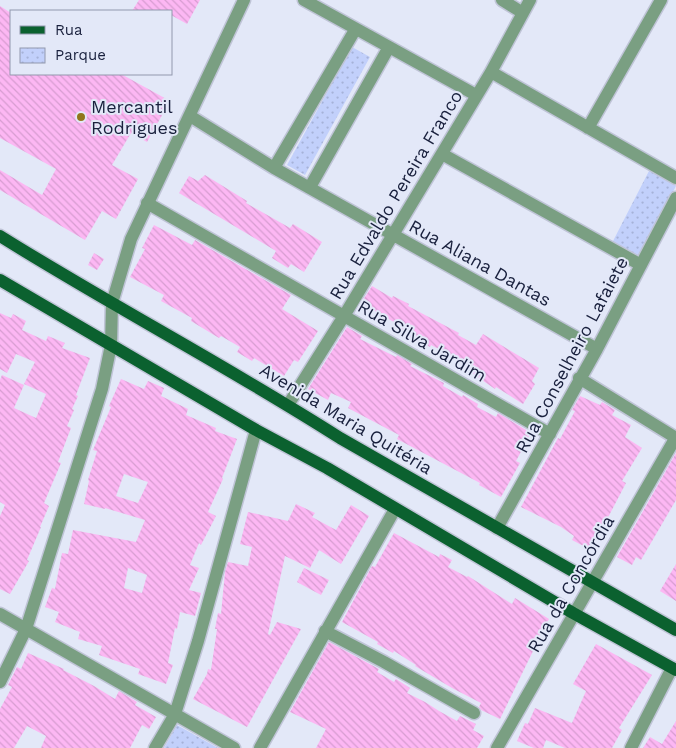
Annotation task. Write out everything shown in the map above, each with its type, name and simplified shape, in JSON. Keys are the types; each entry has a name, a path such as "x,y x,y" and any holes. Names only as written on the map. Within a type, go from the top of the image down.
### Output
{"main road":[{"name":"Avenida Maria Quitéria","path":"0,236 52,269 288,405 340,438 594,581 676,630"},
{"path":"0,280 256,430 327,468 573,613 674,669"}],"street":[{"path":"0,682 26,629 102,389 111,345 112,303 131,239 244,0"},
{"path":"304,0 355,30 476,95"},
{"path":"502,0 523,13"},
{"name":"Rua Edvaldo Pereira Franco","path":"288,405 491,72 530,0"},
{"path":"588,128 661,0"},
{"path":"274,168 355,30"},
{"path":"310,187 389,47"},
{"path":"491,72 676,178"},
{"name":"Rua Aliana Dantas","path":"190,116 274,168 597,349"},
{"path":"442,154 641,265"},
{"name":"Rua Conselheiro Lafaiete","path":"498,528 641,265 672,216 676,198"},
{"name":"Rua Silva Jardim","path":"147,203 550,434"},
{"path":"580,378 676,437"},
{"path":"154,748 175,714 200,633 256,430"},
{"name":"Rua da Concórdia","path":"497,748 676,437"},
{"path":"260,748 395,509"},
{"path":"0,614 234,748"},
{"path":"325,631 474,713"},
{"path":"631,748 674,669"}],"green space":[{"path":"352,47 370,57 305,175 287,165"},
{"path":"650,169 676,186 639,257 612,243"},
{"path":"177,725 218,748 164,748"}],"building":[{"path":"139,0 200,0 187,24 172,16 172,10 133,10"},
{"name":"Mercantil Rodrigues","path":"0,6 10,12 10,75 123,75 170,101 147,142 131,133 112,165 138,179 116,219 102,211 85,240 0,190 0,170 42,195 56,169 0,138"},
{"path":"205,175 247,201 246,203 290,228 293,224 322,242 304,272 291,264 288,268 272,258 276,251 179,193 189,176 198,181"},
{"path":"154,225 192,245 195,240 291,295 282,309 318,331 298,362 294,360 284,376 254,358 252,361 237,352 240,347 221,336 219,338 191,321 192,318 161,301 164,295 130,277 145,249 142,248"},
{"path":"94,253 104,259 97,270 88,265"},
{"path":"372,286 392,298 393,296 409,304 408,306 459,333 458,335 476,345 483,334 539,368 532,381 535,384 523,404 496,387 495,389 463,367 465,363 431,345 430,347 412,337 411,339 396,330 399,325 361,303"},
{"path":"0,313 11,318 13,314 26,321 22,330 46,341 48,336 65,343 62,348 90,358 76,395 78,396 72,409 74,410 67,426 71,428 58,462 61,463 44,503 49,506 27,560 29,561 10,594 0,589 0,516 5,505 0,502 0,380 2,375 24,385 14,408 36,418 46,394 24,384 35,362 16,354 7,373 0,369"},
{"path":"347,327 362,336 360,339 396,357 397,355 412,364 410,366 444,383 443,386 478,404 477,407 496,417 498,413 531,433 516,461 520,463 501,497 479,485 480,483 397,439 399,435 348,408 351,402 331,393 328,400 308,389"},
{"path":"121,379 144,389 148,381 164,388 161,396 188,409 186,415 216,428 215,431 237,439 223,479 208,512 216,516 201,545 199,543 190,565 199,568 189,590 201,593 195,616 180,612 168,663 173,665 166,684 138,674 140,669 99,655 102,646 78,639 80,632 55,622 59,612 45,607 52,588 55,589 62,553 68,554 73,530 136,542 145,520 84,504 88,480 97,451 93,450 111,407 109,406","holes":["124,474 148,482 138,503 116,496","128,568 147,575 142,593 124,588"]},
{"path":"580,396 600,405 602,402 615,410 612,415 631,425 625,437 642,448 622,481 626,483 591,550 572,540 574,536 561,527 521,507 558,438 560,439 575,411 572,410"},
{"path":"676,453 676,500 641,560 636,557 632,565 617,557"},
{"path":"296,504 315,513 312,517 336,530 351,505 369,516 341,564 319,550 310,568 285,556 268,634 270,635 277,622 301,629 247,727 193,699 208,669 211,670 217,629 215,629 218,613 221,614 225,572 228,562 248,566 252,547 240,544 248,512 288,521"},
{"path":"394,533 439,557 440,554 452,560 448,567 468,576 512,604 515,598 549,619 532,648 534,649 500,719 481,710 479,707 481,703 452,688 394,651 393,653 377,644 378,642 342,622 372,566 375,567"},
{"path":"676,564 676,601 660,591"},
{"path":"304,568 329,580 321,595 297,582"},
{"path":"329,642 379,669 377,672 394,682 396,679 410,688 407,693 439,711 457,721 460,716 476,724 473,730 484,736 477,748 316,748 326,729 290,712"},
{"path":"596,644 652,675 619,728 622,730 612,748 565,748 546,740 543,748 534,748 517,741 525,723 528,724 535,708 572,723 586,691 573,684"},
{"path":"28,653 64,669 115,699 119,691 137,702 135,705 156,717 149,729 142,725 130,748 41,748 46,736 27,726 14,748 0,748 0,709 12,687 8,685 17,667 21,669"},
{"path":"676,721 676,748 643,748 650,737 662,744"}],"place":[{"name":"Mercantil Rodrigues","path":"81,117"}]}
